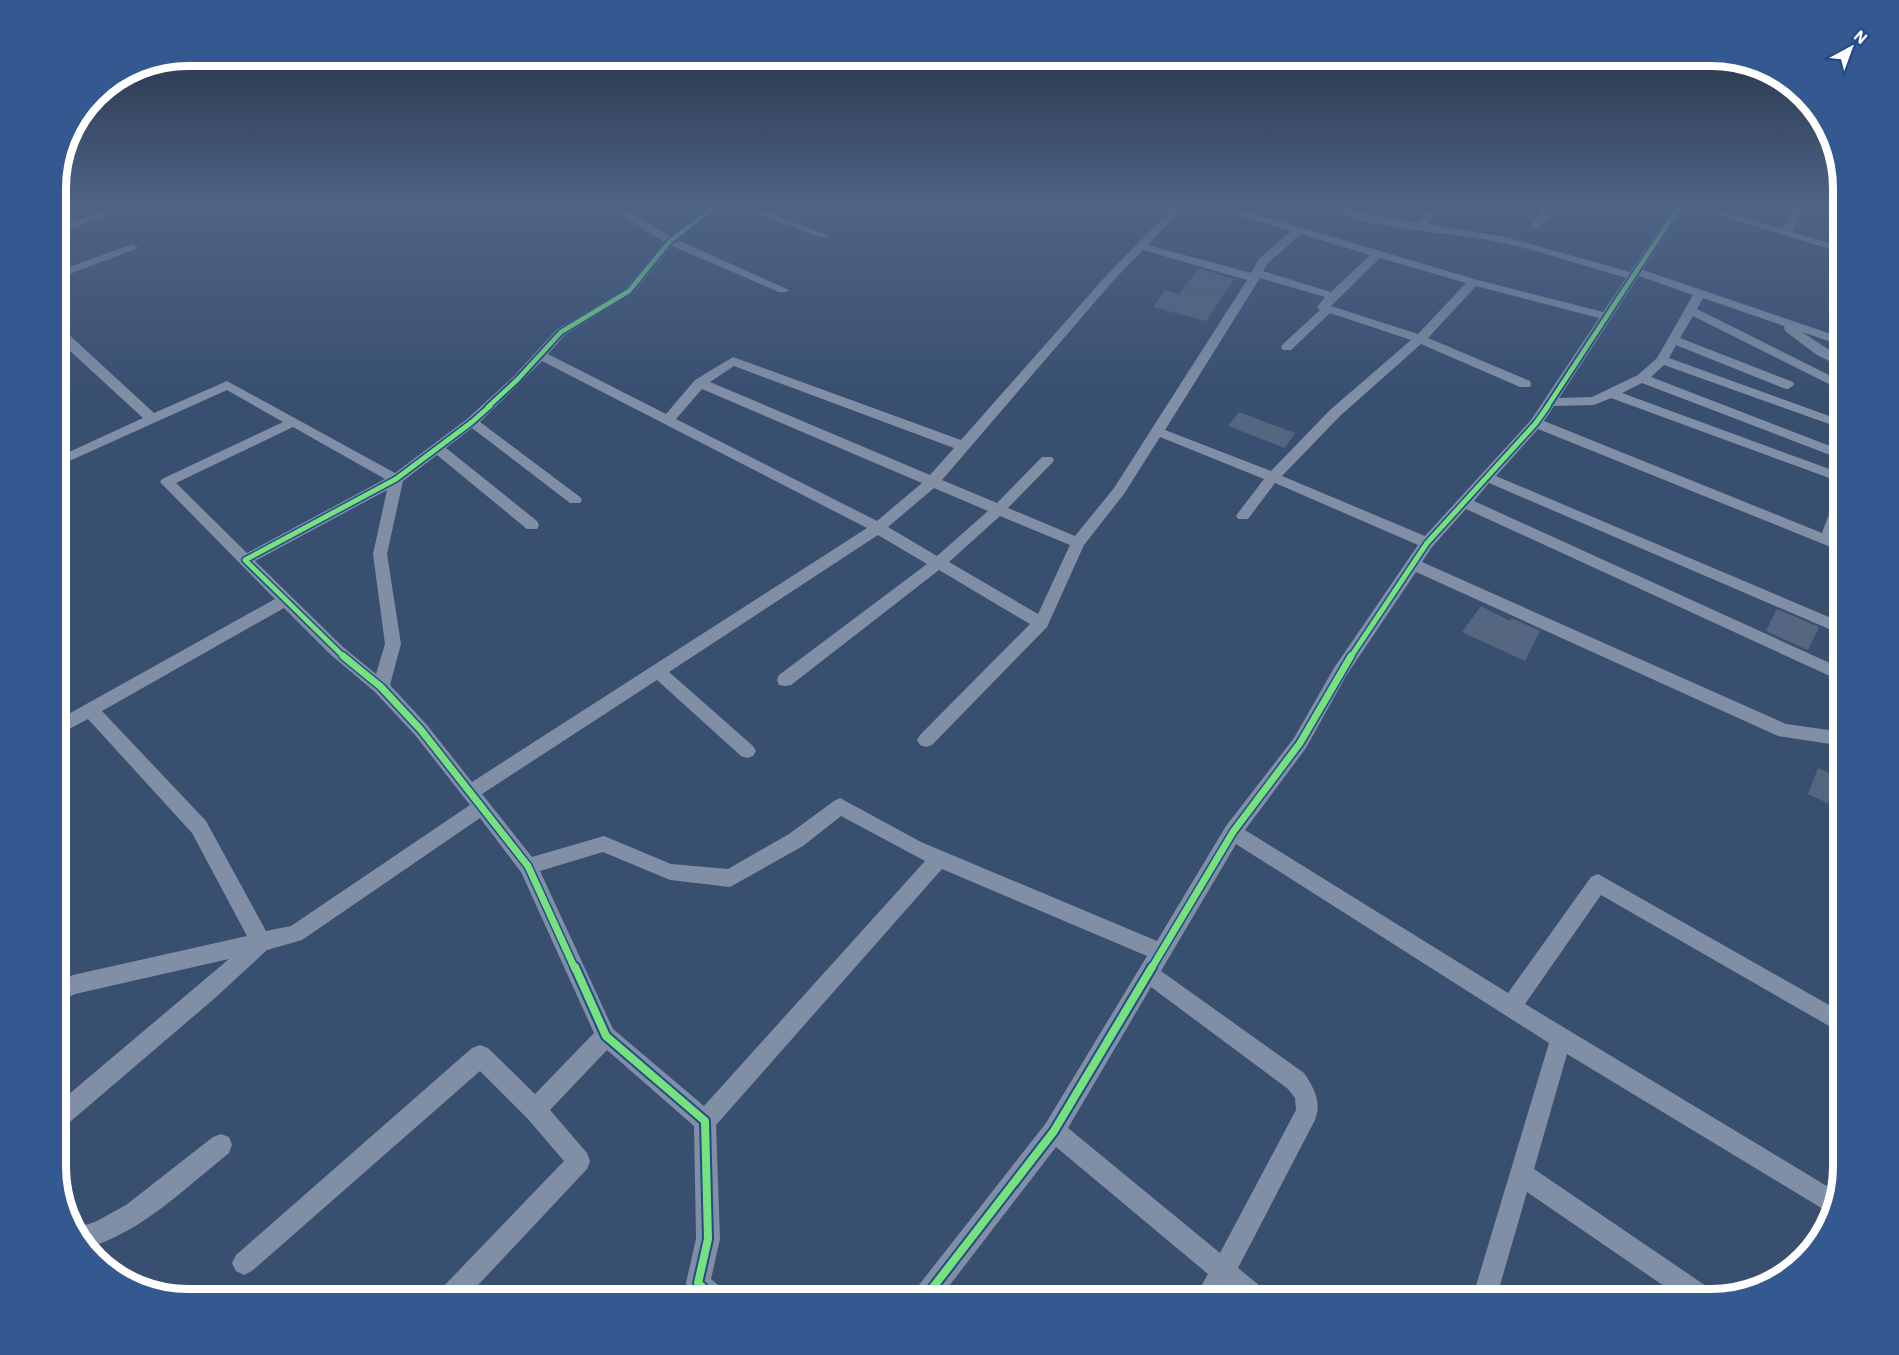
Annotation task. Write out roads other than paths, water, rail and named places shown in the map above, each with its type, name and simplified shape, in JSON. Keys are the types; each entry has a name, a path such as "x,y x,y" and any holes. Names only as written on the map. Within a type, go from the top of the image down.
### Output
{"street":[{"path":"245,560 396,479 472,422 518,379 561,332 629,291 648,268"},
{"path":"733,268 783,290"},
{"path":"66,988 295,934 476,799 658,671 878,528 933,481 1121,268"},
{"path":"1225,268 1333,296"},
{"path":"926,740 1041,622 1078,543 1119,491 1259,268"},
{"path":"1362,268 1323,307 1420,339 1525,384"},
{"path":"1426,268 1605,316"},
{"path":"1612,268 1700,293 1833,338"},
{"path":"932,1289 1054,1131 1233,832 1300,743 1340,672 1426,543 1536,423 1638,268"},
{"path":"1243,516 1273,477 1335,413 1420,339 1474,282"},
{"path":"1550,402 1586,402 1642,378 1662,360 1700,293"},
{"path":"1287,347 1328,309"},
{"path":"1690,310 1833,382"},
{"path":"1776,319 1833,358"},
{"path":"66,339 152,419"},
{"path":"1674,340 1788,385"},
{"path":"540,355 878,528 1041,622"},
{"path":"1662,360 1833,421"},
{"path":"668,421 700,383 733,362 963,446"},
{"path":"1642,378 1833,452"},
{"path":"700,383 1078,543"},
{"path":"66,458 227,385 396,479"},
{"path":"1611,393 1833,475"},
{"path":"293,422 167,482 337,651 381,687 421,730 528,866 606,1036 705,1121"},
{"path":"472,422 575,500"},
{"path":"1536,423 1833,543"},
{"path":"1156,431 1273,477 1426,543"},
{"path":"437,448 532,525"},
{"path":"785,680 938,564 999,509 1047,460"},
{"path":"1486,477 1833,624"},
{"path":"381,687 393,644 380,554 396,479"},
{"path":"1464,502 1833,671"},
{"path":"1826,540 1833,523"},
{"path":"1412,564 1784,731 1833,738"},
{"path":"66,724 285,600"},
{"path":"658,671 747,752"},
{"path":"91,711 199,827 261,942"},
{"path":"528,866 604,844 670,872 730,878 796,840 840,806 914,848 1160,952"},
{"path":"1233,832 1561,1038 1829,1200"},
{"path":"705,1289 698,1282 708,1239 705,1121 939,859"},
{"path":"1511,1006 1598,883 1833,1018"},
{"path":"66,1111 199,998 261,942"},
{"path":"1148,973 1296,1081 1306,1095 1307,1112 1212,1289"},
{"path":"535,1110 606,1036"},
{"path":"1487,1289 1561,1038"},
{"path":"244,1263 480,1056 535,1110 579,1161 458,1289"},
{"path":"1054,1131 1244,1289"},
{"path":"88,1237 119,1224 221,1144"},
{"path":"1521,1174 1688,1289"}]}
